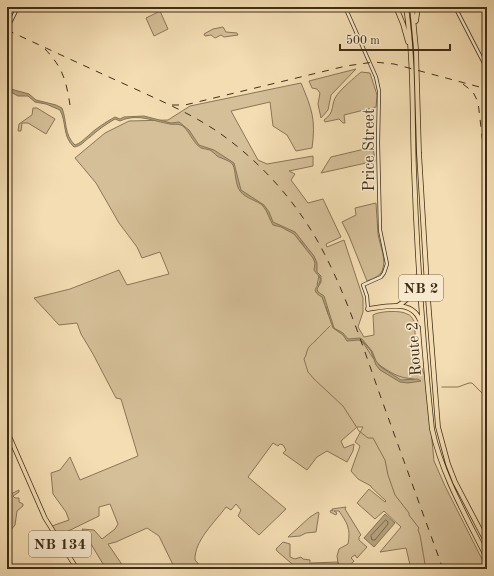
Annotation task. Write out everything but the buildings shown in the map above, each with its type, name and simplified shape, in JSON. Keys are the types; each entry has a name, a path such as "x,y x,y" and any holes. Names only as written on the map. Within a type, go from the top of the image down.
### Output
{"highway":[{"path":"396,7 406,30 411,65"},
{"name":"Route 2","path":"406,7 410,37 414,175 419,258 432,429 437,451 450,485 487,558"},
{"name":"Route 2","path":"412,7 427,286 438,427 448,464 487,543"},
{"path":"415,41 418,7"},
{"path":"398,305 410,297 415,290 419,273 419,258"},
{"path":"368,309 398,305 411,309 417,314 420,320 425,344"}],"main road":[{"name":"NB 134","path":"7,431 45,518 76,569"}],"street":[{"path":"7,29 18,7"},
{"name":"Price Street","path":"345,7 376,78 379,91 378,143 380,230 387,264 381,277 363,285 368,309"},
{"path":"455,7 487,68"}],"shaded area":[{"path":"160,11 168,29 154,36 146,18"},
{"path":"223,27 226,32 237,33 238,35 224,37 221,35 215,38 211,35 205,36 204,34 213,29"},
{"path":"356,69 331,95 328,110 321,118 318,104 320,93 317,89 312,88 309,81"},
{"path":"361,72 370,73 377,95 376,107 344,115 345,123 339,119 325,122 324,120 332,111 337,95"},
{"path":"301,83 312,115 314,130 312,148 296,151 287,135 273,126 270,102 231,111 258,160 267,164 313,156 313,166 289,171 295,174 291,180 308,203 323,199 341,237 326,244 327,247 344,240 363,298 363,312 358,327 364,337 374,335 373,315 376,314 385,312 400,312 410,315 414,321 417,356 426,379 434,461 487,569 411,569 406,548 380,552 401,527 384,511 375,519 357,503 369,489 385,502 386,501 371,486 358,479 351,471 360,446 355,442 363,427 357,427 341,441 344,448 354,444 353,451 347,462 327,451 317,457 307,470 283,453 286,450 283,445 280,444 278,446 273,443 248,477 286,509 259,535 238,516 241,510 236,504 231,510 226,507 206,532 198,546 195,560 203,569 197,569 195,567 193,569 175,569 159,536 147,528 108,544 125,569 106,569 82,529 94,530 102,539 115,529 118,524 110,504 99,507 99,516 58,536 52,526 69,520 66,512 53,494 51,473 60,470 70,457 80,480 138,456 121,399 116,398 81,334 77,323 59,325 34,298 70,289 119,270 127,285 169,274 160,252 142,258 137,247 119,223 96,183 75,158 105,133 129,121 168,120 190,106"},
{"path":"33,108 37,108 55,119 46,134 28,123 22,123 21,131 18,131 19,124 32,115"},
{"path":"373,147 375,161 321,173 331,157"},
{"path":"376,203 378,234 384,262 382,271 379,275 367,281 342,222 356,215 355,208"},
{"path":"19,490 19,492 13,496 15,498 19,498 19,502 23,504 23,506 17,511 15,525 7,538 7,496"},
{"path":"346,507 345,509 361,535 359,540 367,547 357,558 355,555 351,558 354,561 347,569 339,569 337,556 339,549 348,544 349,530 339,511 334,511 337,513 336,515 330,512 331,510 333,511 332,509"},
{"path":"318,512 316,532 288,537 310,517"},
{"path":"283,542 290,544 290,557 295,559 301,557 303,559 310,560 310,569 298,569 277,551 276,549"},
{"path":"338,562 338,569 312,569 311,563"}],"water":[{"path":"7,88 29,94 36,100 62,108 67,132 71,141 75,145 115,117 120,119 124,117 144,116 171,123 179,122 189,130 199,145 214,150 234,163 241,190 264,205 273,222 295,232 314,256 317,263 317,272 321,276 321,282 317,289 318,292 324,296 334,328 343,333 348,339 362,339 372,351 376,361 381,367 401,380 418,379 421,381 408,383 400,382 380,370 376,365 371,351 364,343 359,340 347,341 343,335 333,328 322,297 315,290 320,278 314,270 315,263 313,258 294,234 281,227 273,225 263,206 242,194 237,185 232,163 217,156 210,150 201,148 184,127 145,118 133,118 120,121 115,119 81,144 74,147 70,143 66,134 60,110 46,104 35,102 28,96 18,96 7,90"},
{"path":"385,514 395,523 374,547 364,538"}],"waterway":[{"path":"300,241 304,246"},
{"path":"317,285 319,276"},
{"path":"326,307 328,314"},
{"path":"330,326 308,348 304,359 308,372 343,406 359,431 368,438 373,438 385,460 388,475 395,495 419,528 418,530 425,564 422,569"},
{"path":"362,341 373,358"},
{"path":"378,364 403,378 414,379"},
{"path":"442,387 458,387 472,383 487,398"}],"railway":[{"path":"7,30 203,122 225,137 254,161 281,189 304,219 332,268 361,340 443,569"},
{"path":"45,49 60,68 67,88 70,105"},
{"path":"172,105 185,105 346,66 374,62 394,64 487,89"},
{"path":"463,84 473,92 478,102 487,178"}]}
